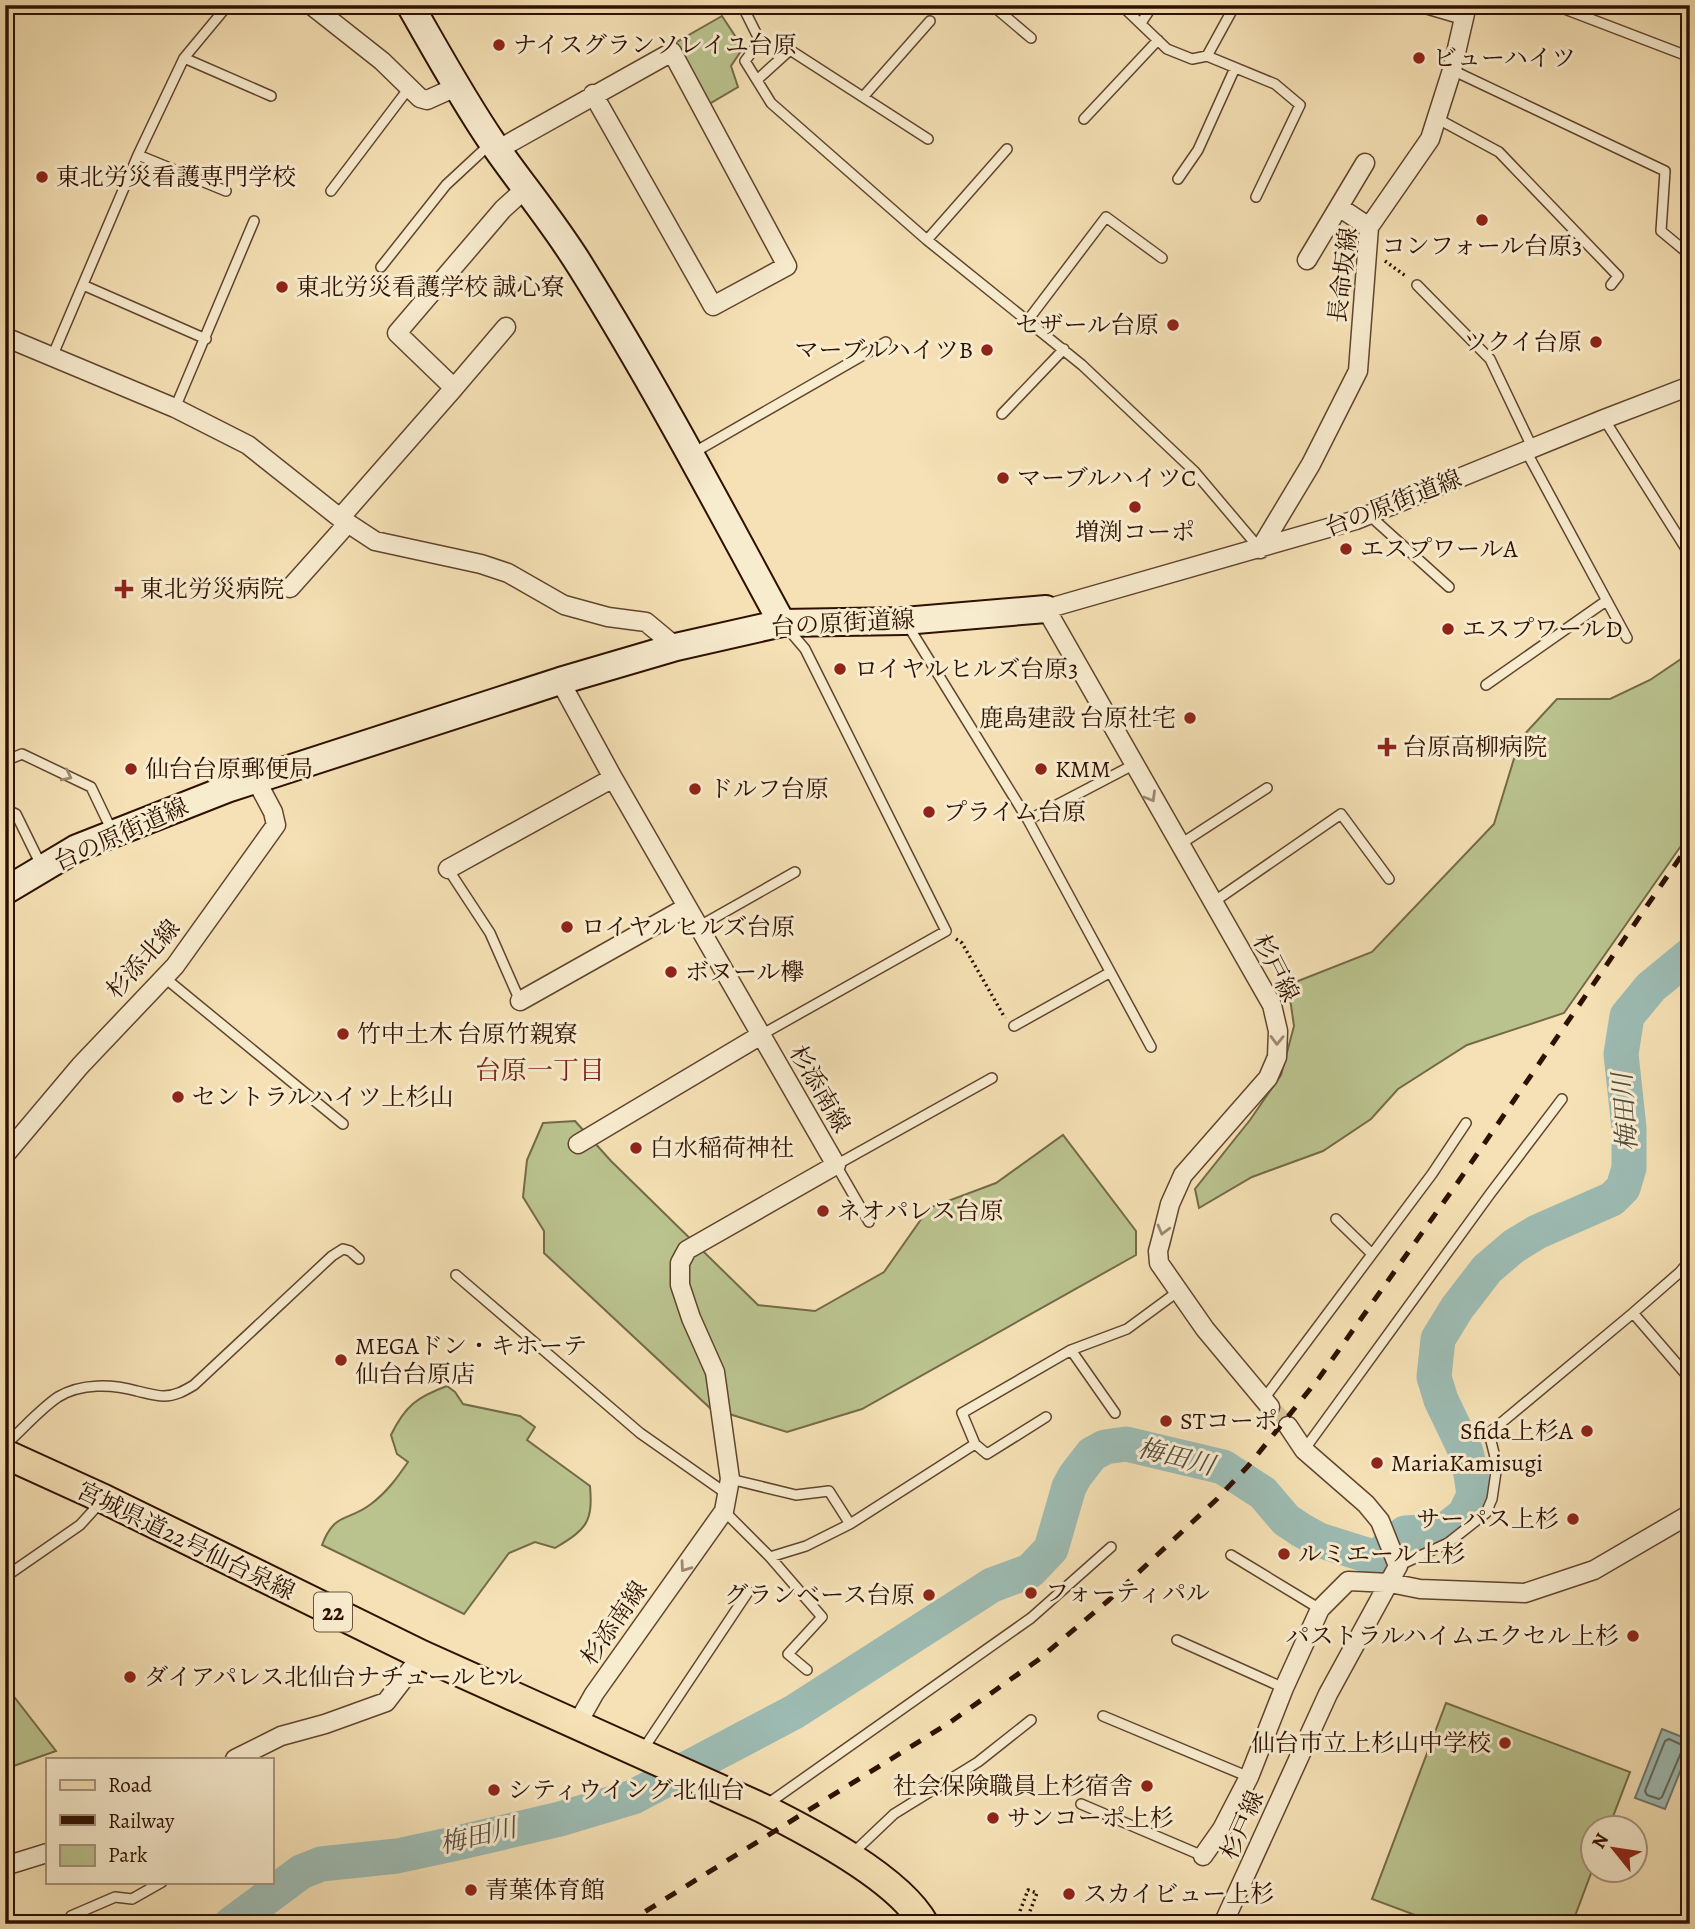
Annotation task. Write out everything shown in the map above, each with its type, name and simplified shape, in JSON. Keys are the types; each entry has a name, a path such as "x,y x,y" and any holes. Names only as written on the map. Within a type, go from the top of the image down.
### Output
{"main road":[{"name":"宮城県道22号仙台泉線","path":"5,1454 104,1499 422,1655 810,1832 885,1883 926,1922"}],"street":[{"path":"311,5 382,61 420,98 427,100 456,87"},
{"path":"411,5 456,87 582,269 690,455 782,623"},
{"name":"長命坂線","path":"1260,549 1311,464 1358,371 1369,227 1430,139 1452,70 1465,13"},
{"path":"495,146 672,52 787,265 713,306 593,94"},
{"path":"1307,260 1365,163"},
{"path":"454,388 397,333 503,209 525,188"},
{"path":"1339,206 1369,227"},
{"path":"290,588 506,327"},
{"path":"5,337 175,408 248,445 344,521 374,541 481,564 508,573 564,605 608,617 646,622 676,647"},
{"name":"台の原街道線","path":"5,891 77,848 113,832 256,780 559,681 676,647 782,623 904,621 1046,609 1260,549 1369,515 1690,386"},
{"name":"杉戸線","path":"1046,609 1272,1005 1278,1031 1277,1057 1268,1078 1183,1175 1170,1204 1158,1251 1159,1264 1180,1290 1205,1329 1267,1404"},
{"name":"杉添南線","path":"559,681 836,1165 687,1250 680,1263 680,1284 691,1318 715,1372 727,1494 594,1694 576,1726"},
{"path":"448,869 613,778"},
{"name":"杉添北線","path":"8,1145 97,1047 165,978 276,825 273,812 256,780"},
{"path":"520,1001 687,907"},
{"path":"578,1144 761,1035"},
{"path":"1288,1426 1304,1450 1366,1504 1380,1521 1397,1562"},
{"path":"1203,1856 1222,1829 1249,1777 1284,1688 1320,1609 1348,1581 1390,1583 1420,1590 1525,1593 1594,1570 1690,1514"},
{"name":"杉戸線","path":"1223,1924 1328,1694 1390,1583 1397,1562"},
{"path":"252,1755 281,1736 325,1724 386,1702 422,1655"},
{"path":"5,1866 46,1853"}],"lane":[{"path":"5,11 8,5"},
{"path":"52,357 138,155 184,58 228,5"},
{"path":"992,5 1031,38"},
{"path":"1121,5 1167,49 1192,59 1207,56 1275,84 1300,105 1256,197"},
{"path":"1141,23 1153,5"},
{"path":"1207,56 1235,5"},
{"path":"1413,5 1465,13"},
{"path":"1554,5 1690,57"},
{"path":"743,6 760,41 745,61 771,103 927,240 1064,349 1194,471 1260,549"},
{"path":"863,97 930,21"},
{"path":"1084,119 1158,40"},
{"path":"757,80 790,50 928,139"},
{"path":"184,58 271,96"},
{"path":"1178,179 1198,150 1235,68"},
{"path":"1452,70 1665,171 1661,231 1690,256"},
{"path":"331,191 410,88"},
{"path":"1438,120 1499,152 1618,276 1611,285"},
{"path":"381,267 446,185 495,146"},
{"path":"927,240 1007,149"},
{"path":"138,155 226,191"},
{"path":"1028,320 1106,217 1162,258"},
{"path":"175,408 254,221"},
{"path":"83,285 206,339"},
{"path":"1417,285 1490,359 1530,450 1627,638"},
{"path":"690,455 886,342"},
{"path":"1002,414 1064,349"},
{"path":"1604,419 1690,555"},
{"path":"1369,515 1449,587"},
{"path":"1486,685 1606,601"},
{"path":"904,621 1028,820 1151,1047"},
{"path":"761,1035 946,931 805,649 782,623"},
{"path":"5,761 22,754 91,787 113,832"},
{"path":"1028,820 1133,765"},
{"path":"1179,845 1268,788"},
{"path":"5,809 16,814 42,869"},
{"path":"1212,903 1341,814 1389,879"},
{"path":"448,869 490,933 520,1001"},
{"path":"698,927 795,872"},
{"path":"1014,1026 1110,973"},
{"path":"165,978 343,1124"},
{"path":"869,1222 836,1165 992,1077"},
{"path":"1304,1450 1562,1099"},
{"path":"1267,1404 1466,1123"},
{"path":"1336,1219 1372,1254"},
{"path":"5,1445 58,1397 80,1388 98,1385 115,1386 150,1395 180,1393 194,1385 331,1256 343,1249 351,1251 359,1259"},
{"path":"1397,1562 1448,1543 1486,1513 1492,1499 1497,1465 1489,1433 1681,1272 1690,1260"},
{"path":"456,1275 639,1433 727,1494 770,1557 822,1617 788,1654 807,1670"},
{"path":"1046,1418 986,1454 975,1444 962,1413 1071,1350 1127,1329 1180,1290"},
{"path":"1633,1313 1690,1378"},
{"path":"1071,1350 1115,1413"},
{"path":"770,1557 806,1546 850,1524 975,1444"},
{"path":"727,1494 796,1495 829,1491 850,1524"},
{"path":"5,1577 80,1525 104,1499"},
{"path":"762,1808 1031,1618 1111,1547"},
{"path":"1231,1555 1320,1609"},
{"path":"652,1759 748,1592"},
{"path":"1177,1640 1284,1688"},
{"path":"1103,1716 1249,1777"},
{"path":"849,1857 894,1814 978,1762 1031,1720"},
{"path":"1081,1804 1203,1856"},
{"path":"71,1916 115,1897 132,1899 158,1884"}],"path":[{"path":"1366,246 1417,285"},
{"path":"946,931 962,943 1007,1022 1014,1026"},
{"path":"1020,1911 1028,1889 1037,1893 1026,1924"}],"green space":[{"path":"722,16 743,48 731,66 738,87 709,104 675,43"},
{"path":"1690,653 1690,833 1564,1013 1467,1045 1398,1089 1371,1119 1323,1151 1252,1177 1199,1208 1195,1189 1250,1120 1281,1075 1294,1026 1288,985 1372,952 1494,824 1520,739 1557,699 1610,699 1650,680"},
{"path":"575,1121 611,1161 758,1305 815,1311 884,1272 929,1208 996,1183 1063,1135 1136,1231 1136,1255 862,1409 787,1432 710,1408 544,1253 544,1231 523,1197 527,1160 543,1123"},
{"path":"447,1386 463,1404 520,1416 535,1427 527,1440 590,1486 589,1516 581,1530 555,1548 535,1542 509,1553 464,1614 322,1545 337,1522 363,1510 396,1479 408,1462 397,1454 391,1435 396,1425 413,1404"},
{"path":"5,1685 56,1751 5,1769"},
{"path":"1446,1703 1630,1772 1614,1814 1580,1814 1580,1884 1587,1884 1572,1924 1439,1924 1372,1899"}],"water":[{"path":"1662,1729 1690,1740 1690,1747 1665,1809 1635,1798"}],"waterway":[{"name":"梅田川","path":"231,1924 301,1872 321,1864 397,1856 453,1844 560,1819 633,1797 794,1712 992,1585 1030,1571 1051,1549 1069,1487 1075,1476 1092,1454 1105,1447 1126,1444 1223,1467 1263,1493 1286,1520 1301,1530 1319,1540 1376,1558 1405,1533 1444,1531 1465,1514 1474,1495 1466,1452 1441,1400 1434,1377 1438,1339 1457,1308 1487,1269 1514,1246 1537,1232 1612,1199 1623,1188 1629,1168 1629,1128 1621,1054 1627,1016 1651,987 1690,955"},
{"path":"1375,1569 1376,1558"}],"tunnel":[{"path":"1270,1407 1288,1426"}],"railway":[{"path":"625,1924 949,1723 1038,1660 1109,1600 1217,1499 1249,1465 1319,1378 1458,1182 1690,843"}],"place":[{"name":"ナイスグランソレイユ台原","path":"499,45"},
{"name":"ビューハイツ","path":"1419,58"},
{"name":"東北労災看護専門学校","path":"42,177"},
{"name":"コンフォール台原3","path":"1482,220"},
{"name":"東北労災看護学校 誠心寮","path":"282,287"},
{"name":"セザール台原","path":"1173,325"},
{"name":"ツクイ台原","path":"1596,342"},
{"name":"マーブルハイツB","path":"987,350"},
{"name":"マーブルハイツC","path":"1003,478"},
{"name":"増渕コーポ","path":"1135,507"},
{"name":"エスプワールA","path":"1346,549"},
{"name":"東北労災病院","path":"124,589"},
{"name":"エスプワールD","path":"1448,629"},
{"name":"ロイヤルヒルズ台原3","path":"840,669"},
{"name":"鹿島建設 台原社宅","path":"1190,718"},
{"name":"台原高柳病院","path":"1387,747"},
{"name":"仙台台原郵便局","path":"131,769"},
{"name":"KMM","path":"1041,769"},
{"name":"ドルフ台原","path":"695,789"},
{"name":"プライム台原","path":"929,812"},
{"name":"ロイヤルヒルズ台原","path":"567,927"},
{"name":"ボヌール欅","path":"671,972"},
{"name":"竹中土木 台原竹親寮","path":"343,1034"},
{"name":"セントラルハイツ上杉山","path":"178,1097"},
{"name":"白水稲荷神社","path":"636,1148"},
{"name":"ネオパレス台原","path":"823,1211"},
{"name":"MEGAドン・キホーテ 仙台台原店","path":"341,1360"},
{"name":"STコーポ","path":"1166,1421"},
{"name":"Sfida上杉A","path":"1587,1431"},
{"name":"MariaKamisugi","path":"1377,1463"},
{"name":"サーパス上杉","path":"1573,1519"},
{"name":"ルミエール上杉","path":"1284,1554"},
{"name":"フォーティパル","path":"1031,1593"},
{"name":"グランベース台原","path":"929,1595"},
{"name":"パストラルハイムエクセル上杉","path":"1633,1636"},
{"name":"ダイアパレス北仙台ナチュールヒル","path":"130,1677"},
{"name":"仙台市立上杉山中学校","path":"1505,1743"},
{"name":"社会保険職員上杉宿舎","path":"1147,1786"},
{"name":"シティウイング北仙台","path":"494,1790"},
{"name":"サンコーポ上杉","path":"993,1818"},
{"name":"青葉体育館","path":"471,1890"},
{"name":"スカイビュー上杉","path":"1069,1894"}],"district":[{"name":"台原一丁目","path":"540,1070"}]}
